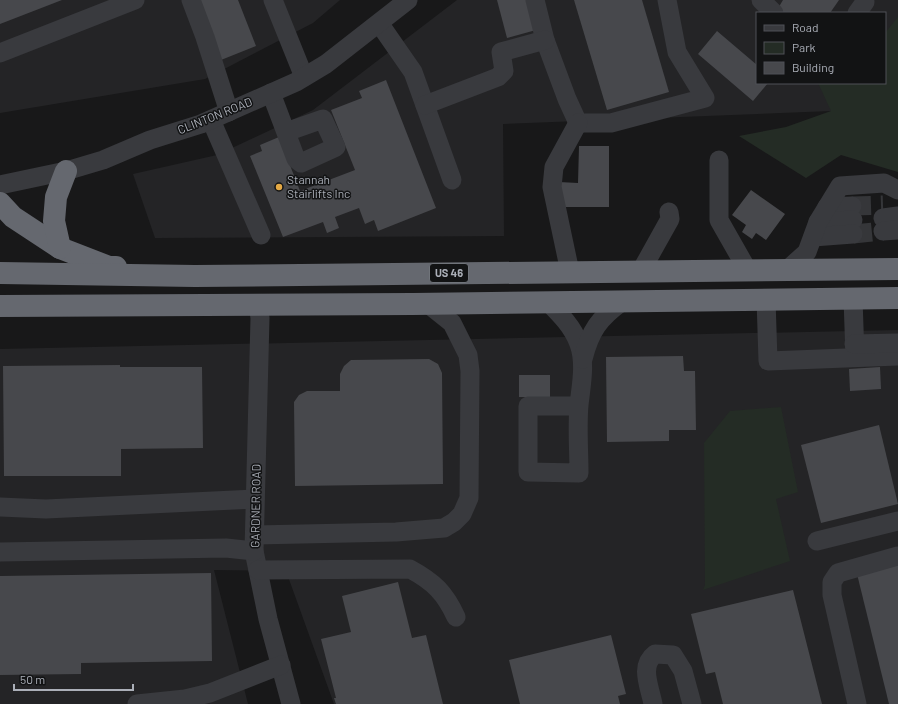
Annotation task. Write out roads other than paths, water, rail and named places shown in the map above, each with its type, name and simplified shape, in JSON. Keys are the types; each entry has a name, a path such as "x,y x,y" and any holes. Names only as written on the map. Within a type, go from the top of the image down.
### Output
{"highway":[{"path":"60,248 54,221 56,197 66,171"},
{"path":"0,203 13,217 60,248 109,266 195,276"},
{"name":"US 46","path":"0,273 195,276 898,269"},
{"path":"0,306 898,298"}],"street":[{"path":"0,53 135,0"},
{"path":"191,0 205,37 229,112"},
{"path":"273,0 304,77"},
{"name":"CLINTON ROAD","path":"0,185 66,171 103,160 150,140 211,120 271,93 304,77 326,64 408,0"},
{"path":"535,0 545,40 567,99 578,123"},
{"path":"578,123 611,123 705,98 677,52 667,0"},
{"path":"762,0 773,12"},
{"path":"379,23 413,72 452,180"},
{"path":"425,105 498,77 504,71 500,52 545,40"},
{"path":"271,93 286,132"},
{"path":"211,120 261,235"},
{"path":"570,272 552,187 554,167 578,123"},
{"path":"719,160 719,220 748,270"},
{"path":"787,270 807,252 819,222 840,186 884,183 898,190"},
{"path":"641,271 670,220 670,212"},
{"path":"819,222 853,220 819,222"},
{"path":"853,298 854,351"},
{"path":"766,299 768,361 854,351 898,342"},
{"path":"582,362 590,335 597,324 609,311 623,301"},
{"path":"548,302 568,323 579,344 582,362 582,388 579,406"},
{"path":"0,552 226,548 254,543 444,528 454,522 462,514 469,498 470,371 468,355 452,323 428,303"},
{"name":"GARDNER ROAD","path":"258,304 260,318 254,543 258,570 291,704"},
{"path":"854,351 898,356"},
{"path":"0,507 46,509 255,499"},
{"path":"817,541 898,522"},
{"path":"857,704 832,595 832,582 838,573 898,556"},
{"path":"258,570 410,569 437,587 448,600 456,618"},
{"path":"653,704 645,668 649,659 655,654 673,655 683,671 692,704"},
{"path":"138,704 185,699 210,693 281,665"}],"tunnel":[{"path":"852,206 883,205"},
{"path":"853,234 883,231"}],"place":[{"name":"Stannah Stairlifts Inc","path":"279,187"}]}
